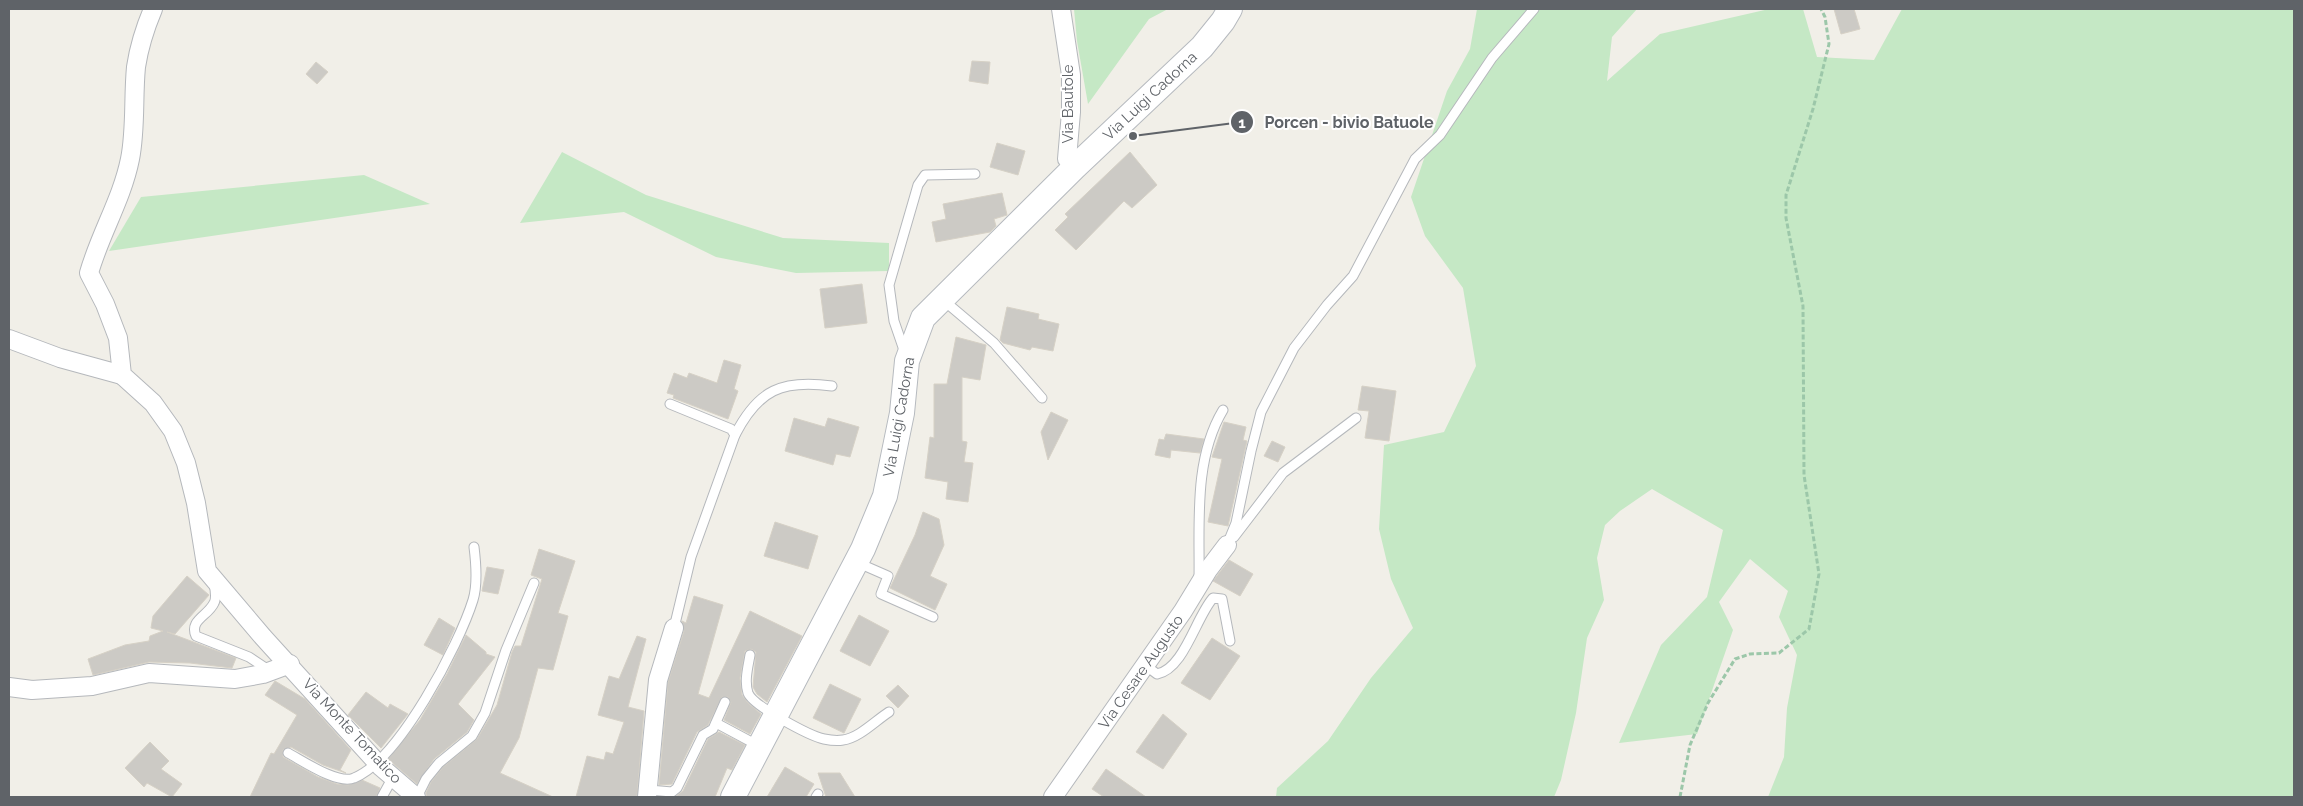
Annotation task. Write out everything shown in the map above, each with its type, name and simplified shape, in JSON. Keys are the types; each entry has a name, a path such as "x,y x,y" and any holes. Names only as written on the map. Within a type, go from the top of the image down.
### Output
{"street":[{"path":"9,339 60,358 122,375 118,338 105,304 89,273 96,247 124,185 130,157 136,67 144,30 153,9"},
{"name":"Via Bautole","path":"1061,9 1071,75 1071,112 1067,158 1075,166"},
{"name":"Via Luigi Cadorna","path":"733,797 856,562 885,496 902,413 907,361 923,318 1075,166 1202,47 1230,9"},
{"name":"Via Monte Tomatico","path":"122,375 152,403 173,432 186,463 196,503 207,571 263,638 290,664 377,762 416,797"},
{"name":"Via Cesare Augusto","path":"1053,797 1227,546"},
{"path":"648,794 658,680 674,628"},
{"path":"9,687 32,690 92,686 150,673 235,679 290,664"}],"lane":[{"path":"1227,546 1236,523 1250,451 1261,412 1294,348 1327,305 1353,276 1415,158 1440,135 1492,58 1534,9"},
{"path":"907,361 894,322 889,285 918,185 925,176 975,174"},
{"path":"942,299 994,343 1042,398"},
{"path":"674,628 691,557 735,435 745,415 760,399 781,386 814,384 832,386"},
{"path":"670,404 731,429 735,435"},
{"path":"1198,586 1200,488 1213,427 1223,410"},
{"path":"1227,546 1283,474 1356,418"},
{"path":"288,753 341,780 354,779 377,762 394,744 429,694 474,598 476,564 474,547"},
{"path":"856,562 888,576 881,594 933,617"},
{"path":"214,579 216,601 210,610 195,624 193,630 196,636 249,656 270,671"},
{"path":"416,797 426,779 439,763 472,736 481,721 492,697 506,650 534,583"},
{"path":"1145,665 1157,674 1165,672 1180,655 1205,606 1213,598 1222,599 1230,641"},
{"path":"750,655 746,679 749,694 759,705 776,716 822,739 840,741 851,739 889,712"},
{"path":"648,794 672,792 677,788 703,735 713,729 724,702"},
{"path":"716,723 759,747"},
{"path":"382,797 393,777"}],"path":[{"path":"1680,797 1690,745 1708,703 1735,659 1750,654 1779,653 1809,629 1820,574 1804,475 1803,306 1786,218 1786,195 1829,44 1825,17 1821,9"}],"green space":[{"path":"1074,9 1168,9 1149,19 1088,104 1077,41"},
{"path":"1477,9 1637,9 1612,37 1607,81 1660,34 1769,9 1803,9 1817,57 1874,60 1902,9 2294,9 2294,797 1768,797 1784,757 1787,708 1797,655 1779,617 1788,591 1750,559 1719,602 1733,630 1697,734 1619,743 1661,645 1707,597 1723,530 1652,489 1620,511 1605,525 1597,558 1604,600 1587,638 1576,713 1561,780 1554,797 1276,797 1277,788 1328,741 1371,678 1413,628 1391,579 1379,529 1384,445 1444,432 1476,366 1463,288 1425,236 1411,197 1447,91 1470,49"},
{"path":"562,152 646,195 783,238 889,243 889,271 796,273 716,257 624,212 520,223"},
{"path":"364,175 430,204 109,251 141,197"}],"building":[{"path":"1834,9 1854,9 1860,29 1841,34"},
{"path":"972,61 990,62 988,84 969,81"},
{"path":"316,62 328,72 317,84 306,74"},
{"path":"997,143 1025,151 1018,175 990,167"},
{"path":"1130,152 1157,185 1132,208 1124,201 1076,250 1055,230 1068,217 1065,214"},
{"path":"1002,193 1007,215 994,219 996,226 990,232 936,242 932,222 946,219 943,204"},
{"path":"862,284 867,323 825,328 820,289"},
{"path":"1007,307 1039,314 1038,319 1059,324 1053,351 1032,347 1030,350 1003,343 1000,340"},
{"path":"956,337 986,345 980,380 962,377 962,441 967,442 964,462 973,463 968,502 946,499 948,482 925,478 930,437 934,438 934,384 947,384"},
{"path":"724,360 741,365 734,389 738,391 728,419 673,398 674,395 667,393 674,373 687,378 689,373 717,383"},
{"path":"1362,386 1396,391 1389,441 1365,438 1369,411 1358,410"},
{"path":"1051,412 1068,420 1048,460 1041,432"},
{"path":"794,418 825,427 828,418 859,427 850,457 836,454 833,465 785,451"},
{"path":"1224,422 1246,427 1243,440 1247,441 1228,526 1208,522 1222,459 1212,457"},
{"path":"1166,434 1204,439 1200,453 1171,450 1170,458 1155,455 1159,439 1164,440"},
{"path":"1272,441 1285,447 1278,462 1264,456"},
{"path":"923,512 939,519 944,545 930,576 947,584 935,610 890,588 915,535"},
{"path":"775,522 818,536 808,569 764,556"},
{"path":"539,549 575,561 558,613 568,616 553,670 538,668 519,738 500,773 553,797 427,797 426,793 431,782 443,767 477,739 497,705 512,652 515,646 521,646 542,579 531,575"},
{"path":"1229,560 1253,574 1240,596 1213,581"},
{"path":"487,567 504,570 498,594 482,591"},
{"path":"187,576 209,595 175,634 167,632 236,658 232,668 190,663 149,662 93,675 88,659 125,645 149,641 150,636 163,631 151,628 153,616"},
{"path":"694,596 723,605 698,694 709,698 750,611 802,636 767,702 757,694 753,687 756,652 751,649 745,651 740,678 742,695 761,714 750,734 724,720 731,702 728,697 722,697 708,725 697,732 672,784 659,785 668,682 684,631 682,621 686,623"},
{"path":"859,615 889,631 870,666 840,651"},
{"path":"439,618 455,628 443,655 424,645"},
{"path":"466,635 486,654 495,657 458,704 474,720 467,732 434,759 417,784 388,759 420,720 447,674"},
{"path":"637,636 646,639 628,707 644,711 637,797 576,797 587,756 604,760 606,752 613,754 624,722 598,715 609,676 619,679"},
{"path":"1212,638 1240,656 1210,700 1181,683"},
{"path":"275,681 305,699 351,750 340,770 346,773 323,765 291,747 283,750 283,757 318,777 337,784 348,785 362,780 380,788 376,797 250,797 271,753 274,754 297,715 265,695"},
{"path":"830,684 861,699 844,733 813,718"},
{"path":"898,685 909,696 898,708 886,696"},
{"path":"366,692 388,708 390,704 408,714 381,748 348,715"},
{"path":"1163,714 1187,734 1163,769 1136,752"},
{"path":"719,732 745,745 732,770 727,768 715,797 675,797 683,791 708,739"},
{"path":"150,742 169,761 161,769 182,784 172,797 147,783 144,787 125,768"},
{"path":"785,767 814,784 806,797 767,797"},
{"path":"1106,769 1146,797 1104,797 1092,789"},
{"path":"818,773 840,773 855,797 826,797"}],"place":[{"name":"Porcen - bivio Batuole","path":"1133,136"}]}
